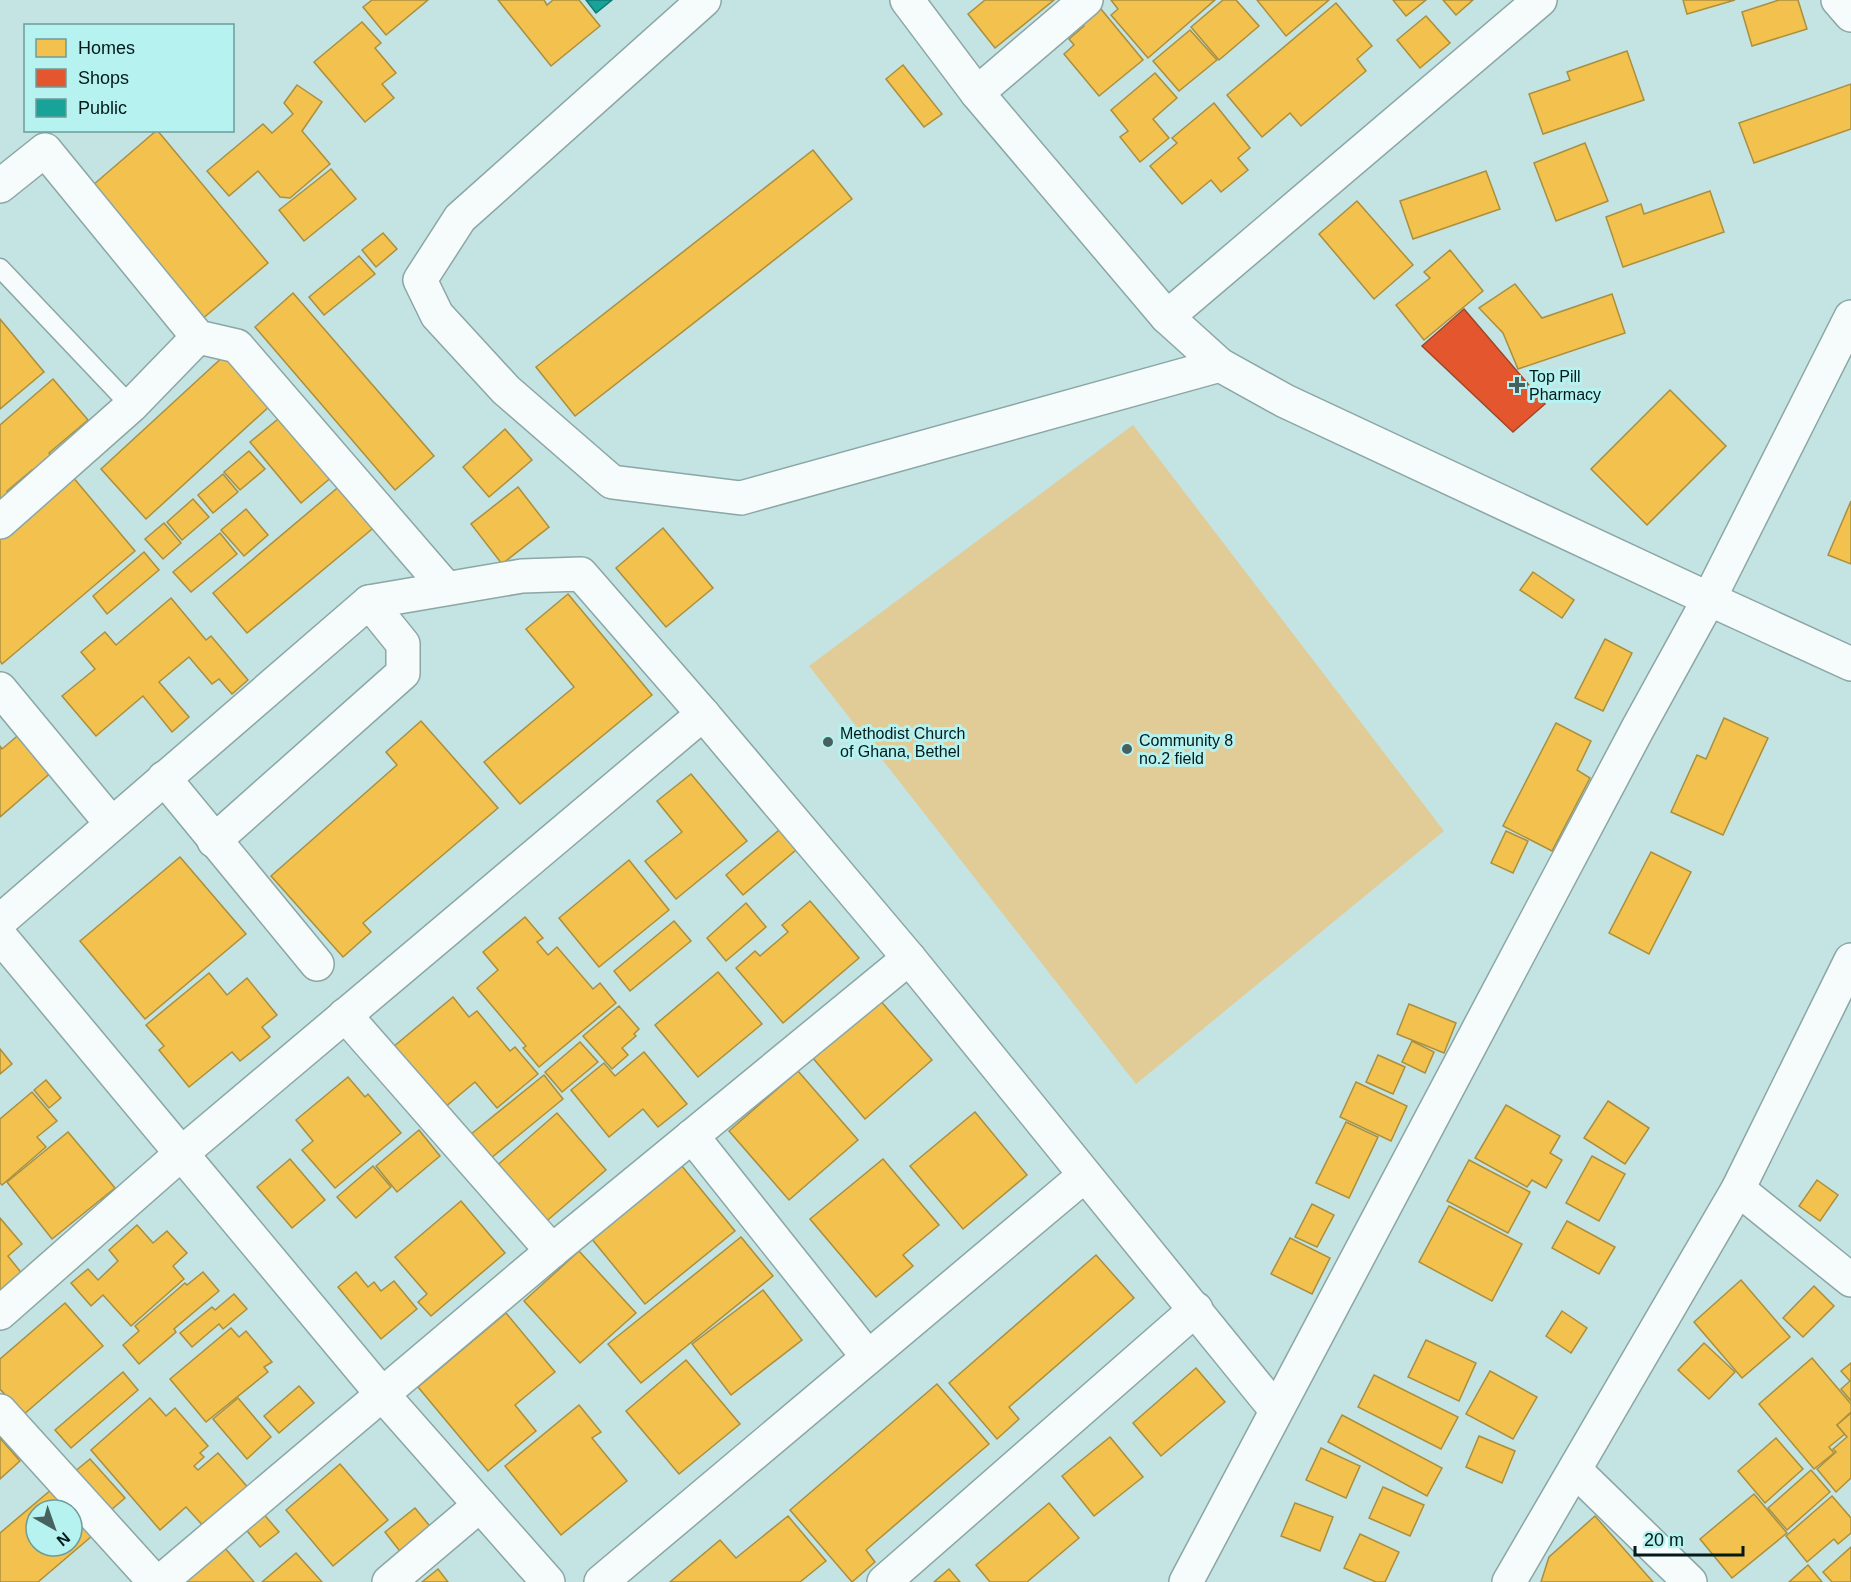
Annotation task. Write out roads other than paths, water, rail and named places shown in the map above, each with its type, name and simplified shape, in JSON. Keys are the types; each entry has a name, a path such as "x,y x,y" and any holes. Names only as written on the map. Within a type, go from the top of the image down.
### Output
{"street":[{"path":"704,0 460,218 420,280 437,315 506,390 612,482 741,498 1220,365"},
{"path":"907,0 977,93 1167,317 1220,365 1285,400 1851,664"},
{"path":"977,93 1086,0"},
{"path":"1167,317 1540,0"},
{"path":"1838,0 1851,15"},
{"path":"0,186 45,150 198,337 237,346 446,588"},
{"path":"1186,1582 1638,728 1709,599 1851,317"},
{"path":"0,522 131,406 198,337"},
{"path":"0,921 369,602 522,576 581,574 703,714 909,958 1276,1410"},
{"path":"214,841 403,673 403,644 369,602"},
{"path":"0,689 111,823"},
{"path":"0,1313 182,1153 703,714"},
{"path":"164,778 317,964"},
{"path":"0,936 381,1394 548,1582"},
{"path":"160,1582 552,1251 909,958"},
{"path":"1509,1582 1738,1189 1851,960"},
{"path":"345,1015 552,1251"},
{"path":"692,1136 868,1357"},
{"path":"601,1582 1085,1175"},
{"path":"1738,1189 1851,1280"},
{"path":"885,1582 1196,1309"},
{"path":"0,1411 155,1582"},
{"path":"1575,1470 1690,1582"},
{"path":"389,1582 480,1504"}],"lane":[{"path":"0,268 131,406"}],"place":[{"name":"Top Pill Pharmacy","path":"1517,385"},
{"name":"Methodist Church of Ghana, Bethel","path":"828,742"},
{"name":"Community 8 no.2 field","path":"1127,749"}]}
